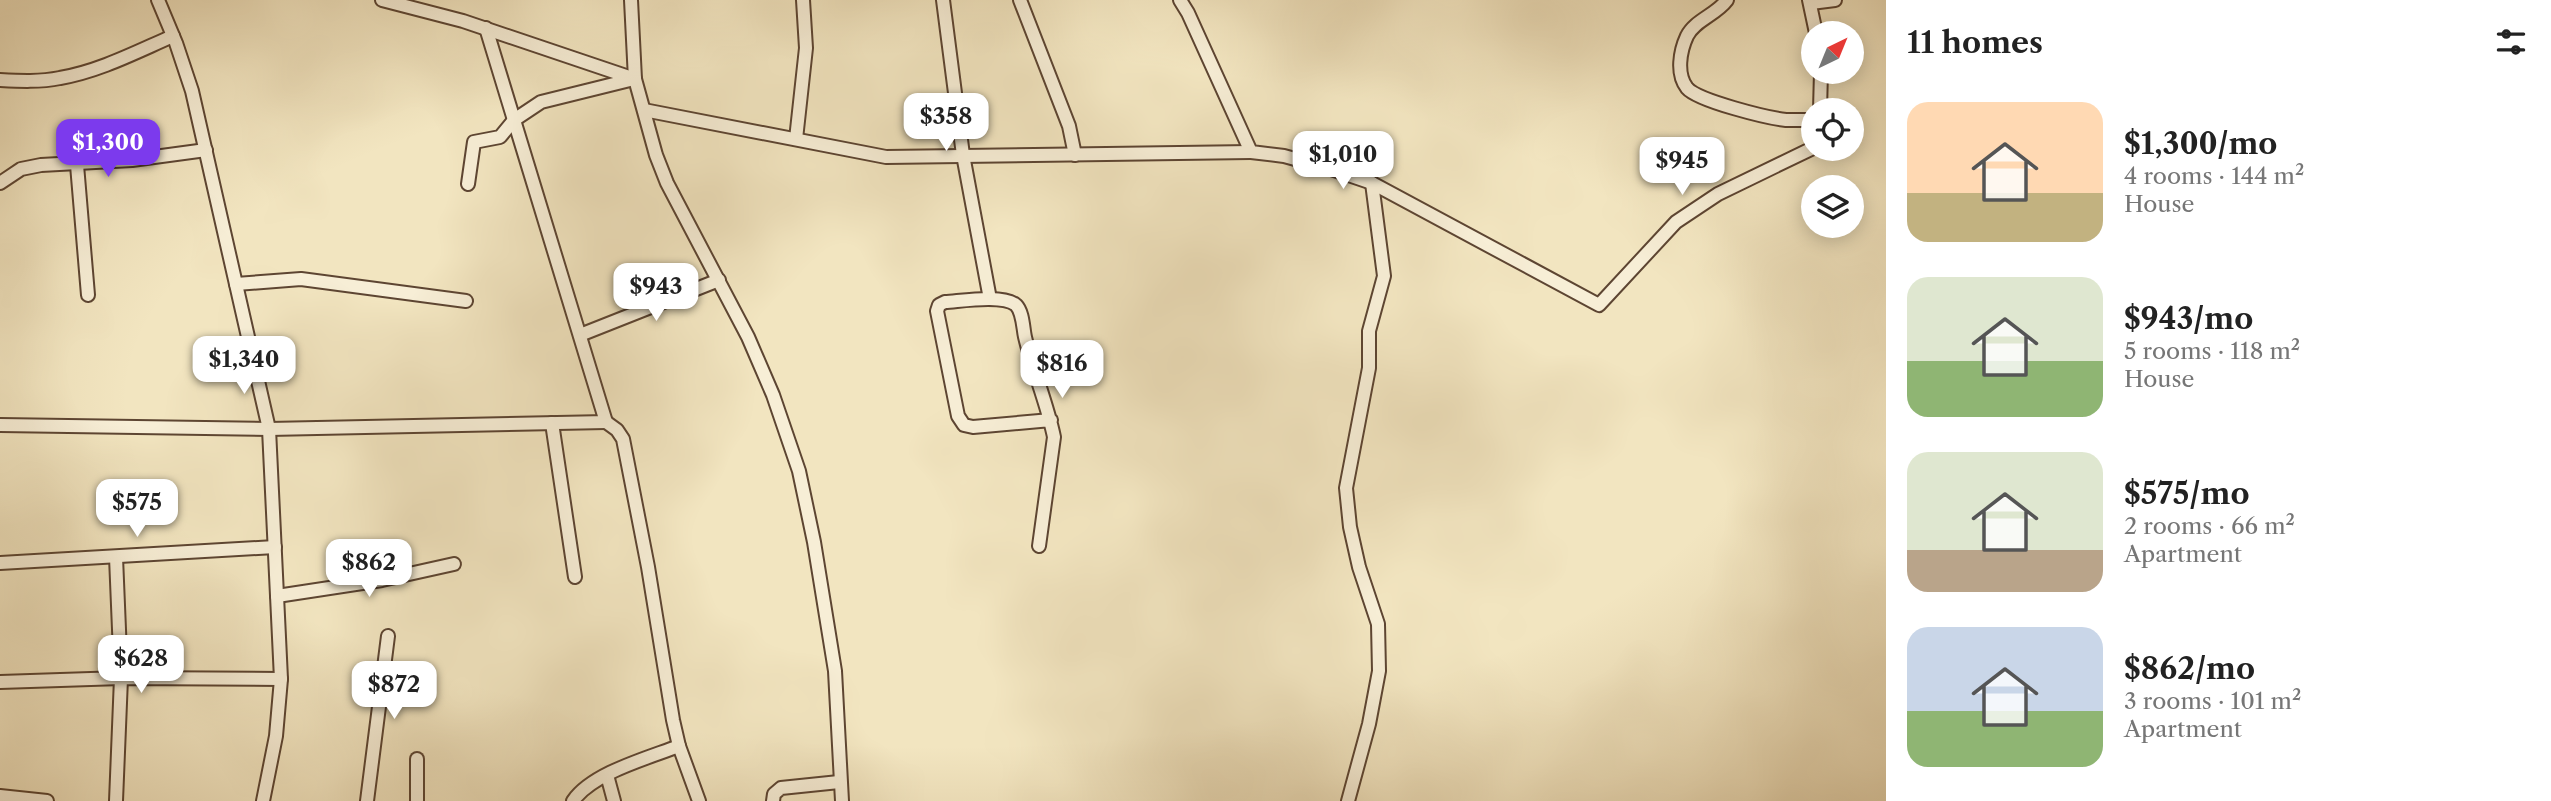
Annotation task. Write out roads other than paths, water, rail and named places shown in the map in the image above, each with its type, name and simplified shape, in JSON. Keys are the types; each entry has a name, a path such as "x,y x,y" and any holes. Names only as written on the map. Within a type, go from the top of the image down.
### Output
{"street":[{"path":"158,0 192,91 269,429 281,678 276,736 263,801"},
{"path":"382,0 400,2 486,28 635,79"},
{"path":"631,0 635,79 656,155 667,183 748,337 773,395 799,471 814,542 835,671 842,801"},
{"path":"796,139 806,48 803,0"},
{"path":"943,0 963,155 990,299"},
{"path":"1020,0 1069,126 1075,155"},
{"path":"1180,0 1251,152"},
{"path":"1727,0 1719,11 1688,34 1679,64 1687,88 1709,101 1783,120 1801,120"},
{"path":"1814,21 1810,2 1835,0"},
{"path":"486,28 606,422"},
{"path":"0,80 44,80 81,73 119,60 173,36"},
{"path":"468,184 474,142 500,137 514,120 541,102 635,79"},
{"path":"644,110 886,157 1251,152 1295,159 1372,183 1599,305 1676,222 1718,194 1801,154"},
{"path":"0,183 21,169 41,165 77,165 157,158 206,150"},
{"path":"77,165 88,295"},
{"path":"1349,801 1370,724 1379,659 1378,624 1356,554 1346,488 1369,368 1369,331 1384,276 1372,183"},
{"path":"236,284 301,279 466,301"},
{"path":"580,335 719,280"},
{"path":"1039,546 1054,438 1051,420 1019,311 1015,304 990,299 945,302 939,305 937,311 958,416 964,425 973,427 1051,420"},
{"path":"0,425 269,429 606,422 617,430 623,439 679,746 699,801"},
{"path":"552,423 575,578"},
{"path":"0,563 275,547"},
{"path":"116,557 121,678 116,801"},
{"path":"277,596 382,580 454,564"},
{"path":"367,801 388,636"},
{"path":"0,682 121,678 281,678"},
{"path":"573,801 580,790 607,775 679,746"},
{"path":"416,801 417,759"},
{"path":"607,775 614,801"},
{"path":"773,801 774,794 780,788 839,782"},
{"path":"0,796 47,801"}]}
